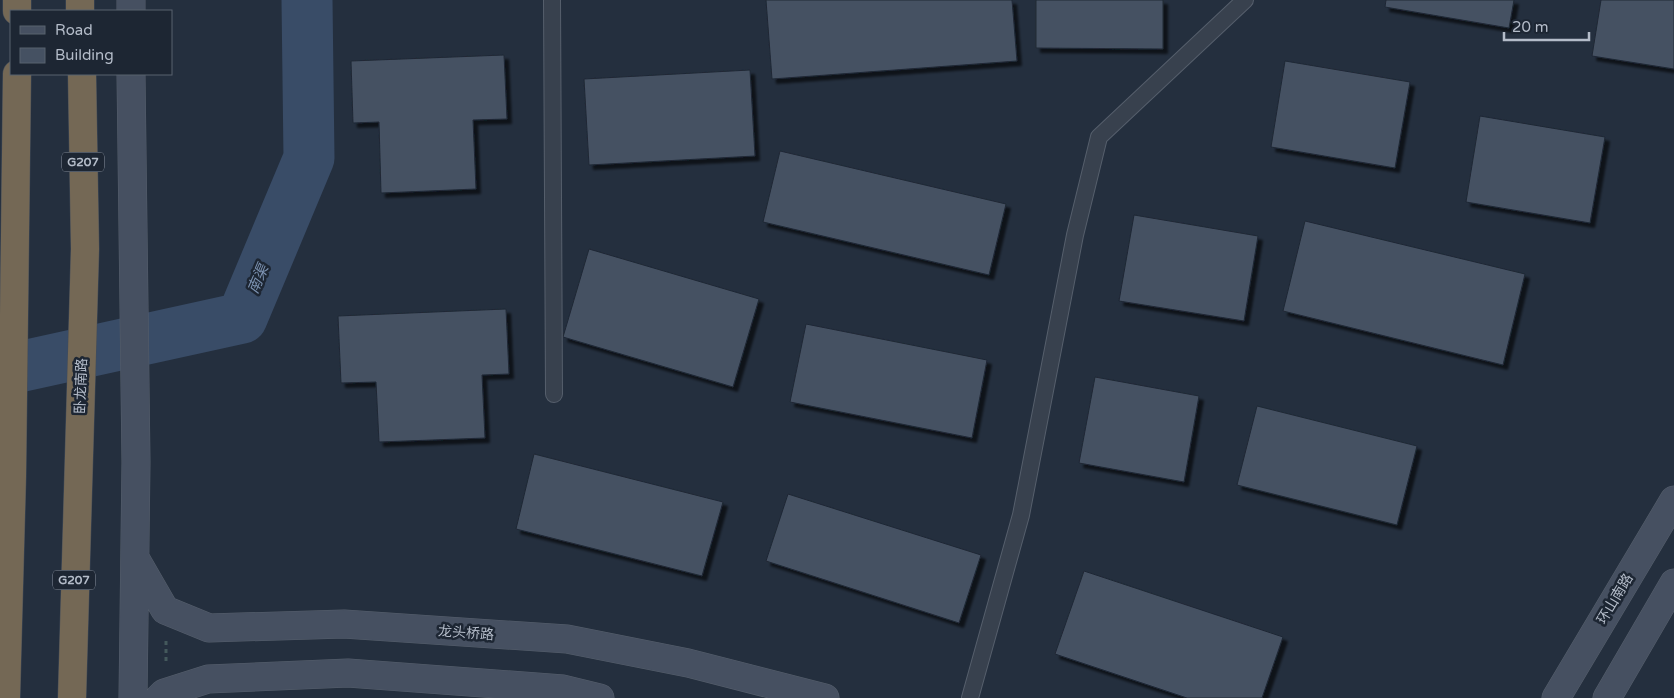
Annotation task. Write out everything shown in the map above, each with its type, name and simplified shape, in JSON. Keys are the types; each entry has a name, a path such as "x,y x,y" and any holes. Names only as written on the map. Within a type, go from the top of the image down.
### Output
{"highway":[{"path":"6,698 12,476 17,75"},
{"name":"卧龙南路","path":"72,698 85,249 82,75"}],"main road":[{"path":"131,75 136,448 134,698"},
{"name":"环山南路","path":"1556,698 1674,500"},
{"name":"龙头桥路","path":"135,558 165,610 209,628 344,624 567,639 688,663 825,698"},
{"path":"1607,698 1674,583"},
{"path":"159,698 164,693 208,679 348,673 563,689 600,698"}],"lane":[{"path":"552,0 554,394"},
{"path":"970,698 1021,515 1075,235 1099,137 1245,0"}],"building":[{"path":"766,0 1012,0 1017,61 772,79"},
{"path":"1036,0 1163,0 1163,49 1036,48"},
{"path":"1386,0 1514,0 1509,28 1385,7"},
{"path":"1601,0 1674,0 1674,69 1592,56"},
{"path":"504,55 507,119 473,120 476,189 381,193 379,122 353,123 351,61"},
{"path":"1285,61 1410,82 1395,168 1271,147"},
{"path":"750,70 755,156 589,165 584,79"},
{"path":"1480,116 1605,137 1590,223 1466,202"},
{"path":"780,151 1006,204 989,275 763,222"},
{"path":"1134,215 1258,236 1244,321 1119,301"},
{"path":"1305,221 1525,274 1503,365 1283,311"},
{"path":"589,249 759,299 733,387 563,337"},
{"path":"506,309 509,374 482,375 485,438 379,442 376,382 341,383 338,316"},
{"path":"806,324 987,360 972,438 790,402"},
{"path":"1095,377 1199,396 1184,482 1079,463"},
{"path":"1257,406 1417,446 1397,525 1237,485"},
{"path":"534,454 723,502 702,576 516,529"},
{"path":"788,494 981,555 959,623 766,561"},
{"path":"1084,571 1283,637 1262,698 1187,698 1055,654"}],"waterway":[{"name":"南渠","path":"0,371 242,318 309,158 307,0"}]}
